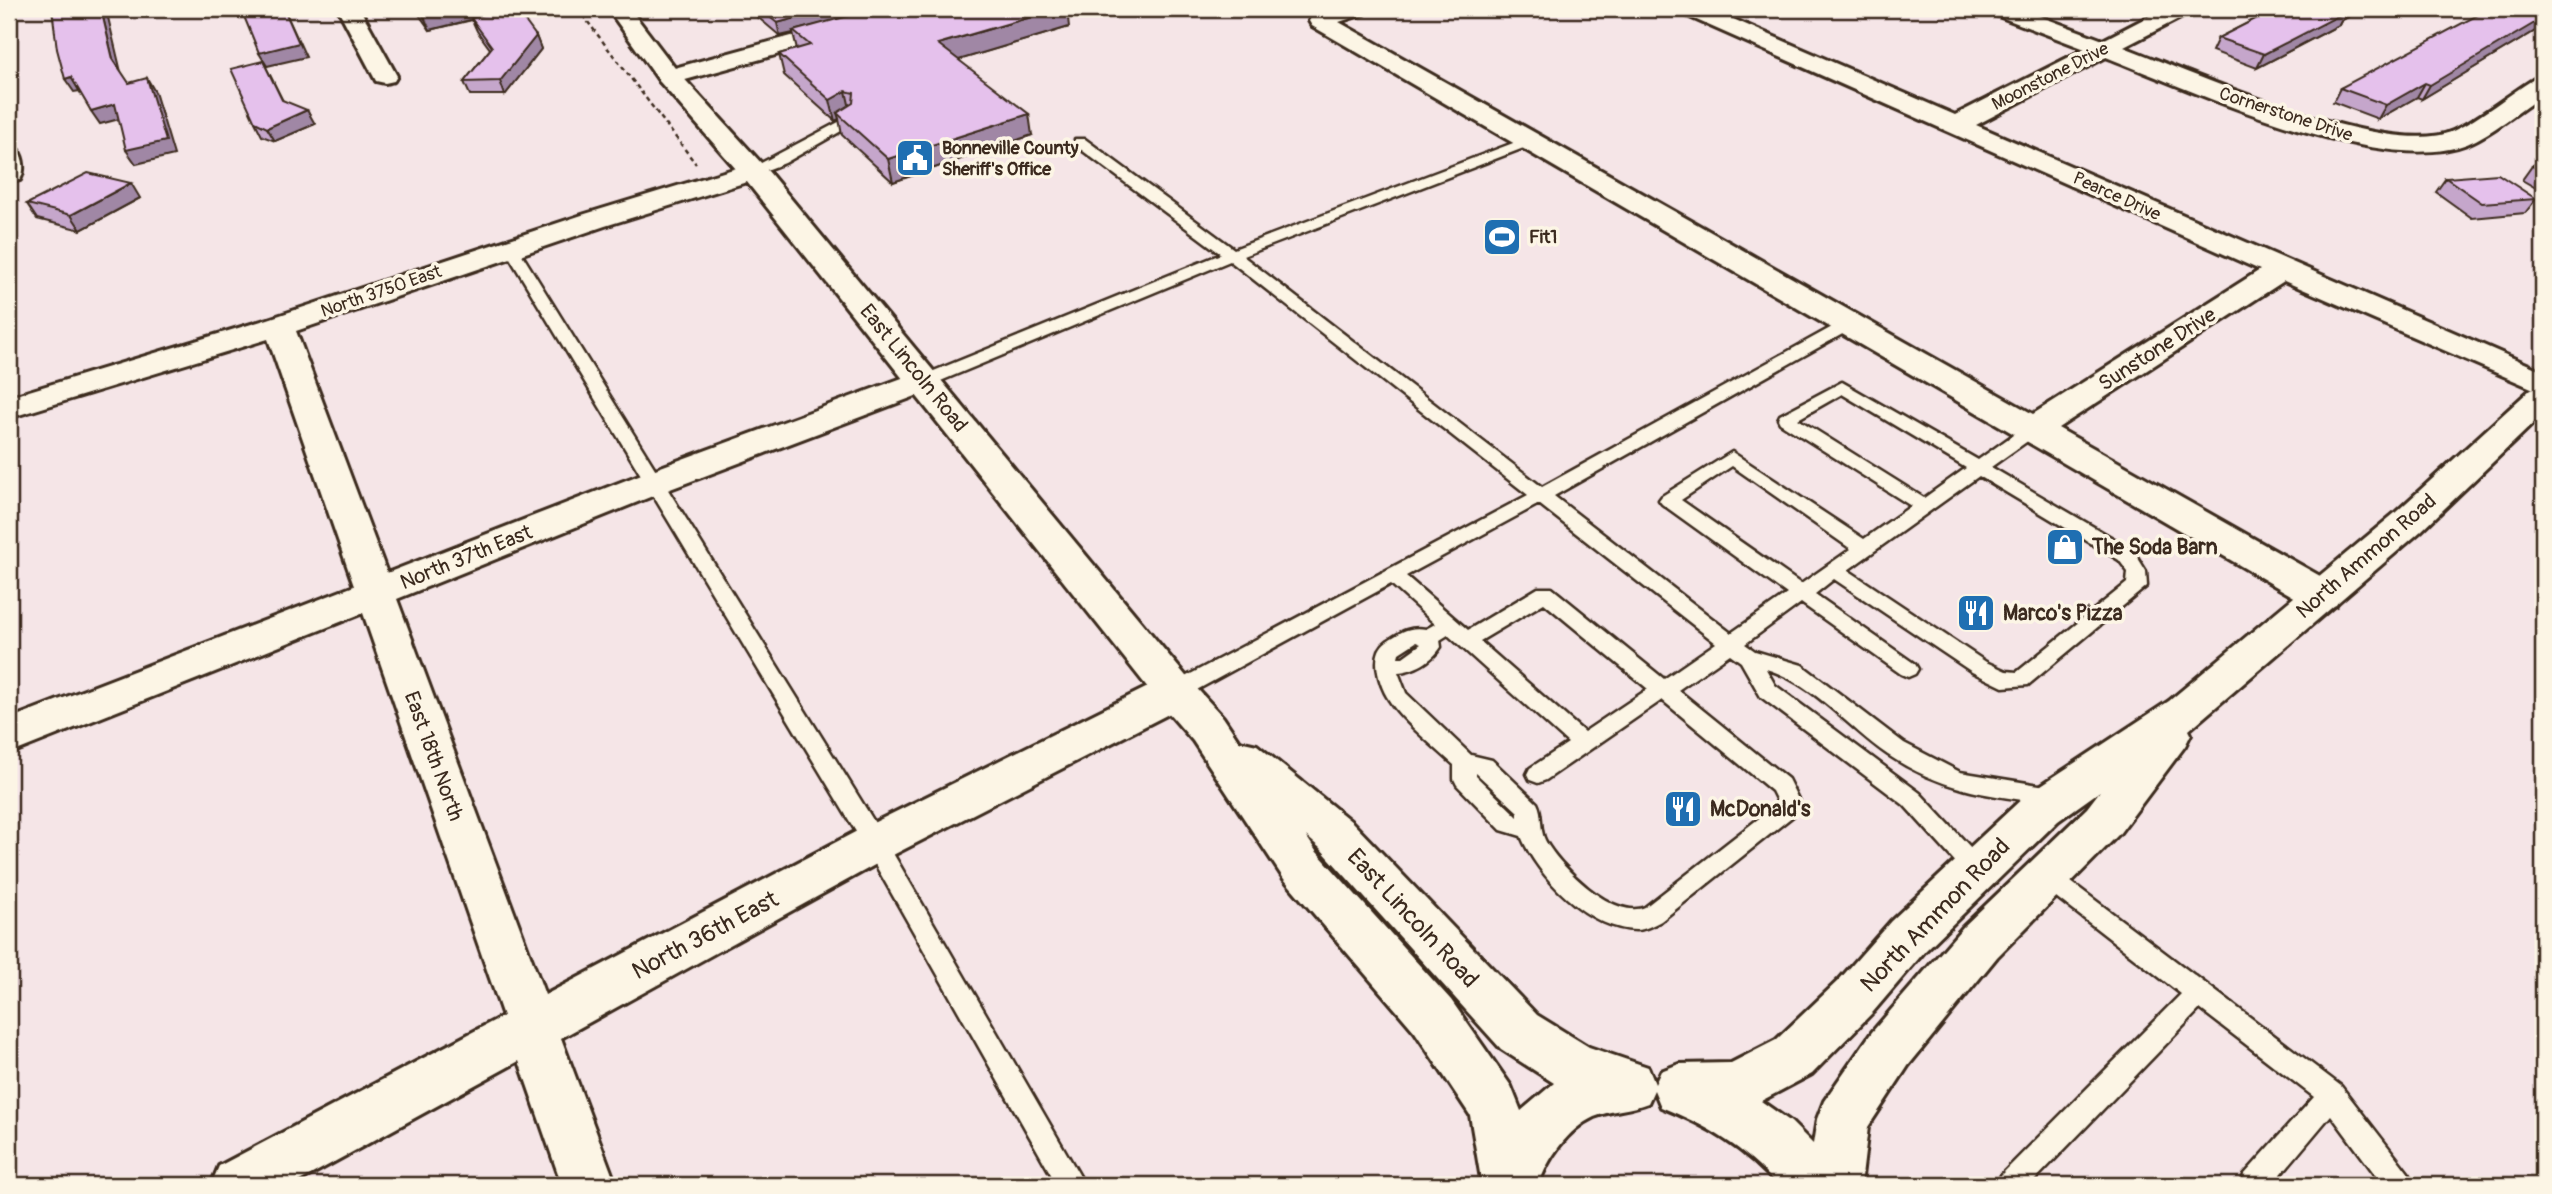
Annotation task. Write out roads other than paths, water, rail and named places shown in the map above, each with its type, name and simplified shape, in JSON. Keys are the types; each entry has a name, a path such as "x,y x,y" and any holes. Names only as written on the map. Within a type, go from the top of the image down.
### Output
{"street":[{"path":"349,9 385,76"},
{"name":"East Lincoln Road","path":"619,9 669,77 753,171 1175,692 1208,729 1300,865 1433,1016 1493,1104 1510,1185"},
{"path":"669,77 915,9"},
{"path":"1356,9 1320,21 2322,595"},
{"name":"Pearce Drive","path":"1691,9 2543,383"},
{"name":"Cornerstone Drive","path":"2001,9 2285,117 2361,138 2423,145 2459,138 2543,84"},
{"name":"Moonstone Drive","path":"1958,124 2180,9"},
{"name":"North 3750 East","path":"9,408 279,326 753,171"},
{"name":"Sunstone Drive","path":"2033,429 2282,269"},
{"name":"East 18th North","path":"279,326 589,1185"},
{"name":"North 37th East","path":"9,737 652,482 925,381"},
{"name":"North Ammon Road","path":"1655,1087 1731,1088 1757,1078 1794,1057 1856,996 1908,936 2042,808 2184,712 2408,522 2543,396"},
{"name":"North 36th East","path":"238,1185 875,844 1175,692"},
{"name":"North Ammon Road","path":"1834,1185 1843,1119 1890,1049 1980,942 2103,821 2162,746 2184,712"},
{"name":"East Lincoln Road","path":"1208,729 1336,835 1519,1032 1576,1068 1655,1087"},
{"path":"1510,1185 1516,1165 1544,1123 1585,1095 1655,1087 1728,1108 1772,1140 1810,1185"}],"lane":[{"path":"753,171 780,160 852,120"},
{"path":"925,381 1232,255 1530,141"},
{"path":"1080,142 1232,255 1739,651 1768,691 1912,799 1977,870"},
{"path":"511,248 875,844 1072,1185"},
{"path":"1175,692 1540,496 1849,324"},
{"path":"1834,570 1979,667 2003,679 2021,680 2137,586 2137,571 2126,555 1842,387 1786,419 1924,506"},
{"path":"1538,774 1665,688 1739,651 1801,594 1979,470 2033,429"},
{"path":"1865,549 1732,458 1668,500 1908,669"},
{"path":"1393,575 1583,744"},
{"path":"1450,624 1429,636 1432,647 1408,664 1386,666 1397,697 1465,762 1465,779 1508,823 1530,830 1549,865 1572,888 1605,911 1639,920 1653,914 1785,810 1788,800 1780,785 1665,688 1545,593 1467,640"},
{"path":"1739,651 1795,670 1896,749 1956,780 2061,795"},
{"path":"2046,877 2332,1095 2400,1185"},
{"path":"2011,1185 2199,993"},
{"path":"2254,1185 2332,1095"}],"place":[{"name":"Bonneville County Sheriff's Office","path":"915,158"},
{"name":"Fit1","path":"1502,237"},
{"name":"The Soda Barn","path":"2065,547"},
{"name":"Marco's Pizza","path":"1976,613"},
{"name":"McDonald's","path":"1683,809"}]}
